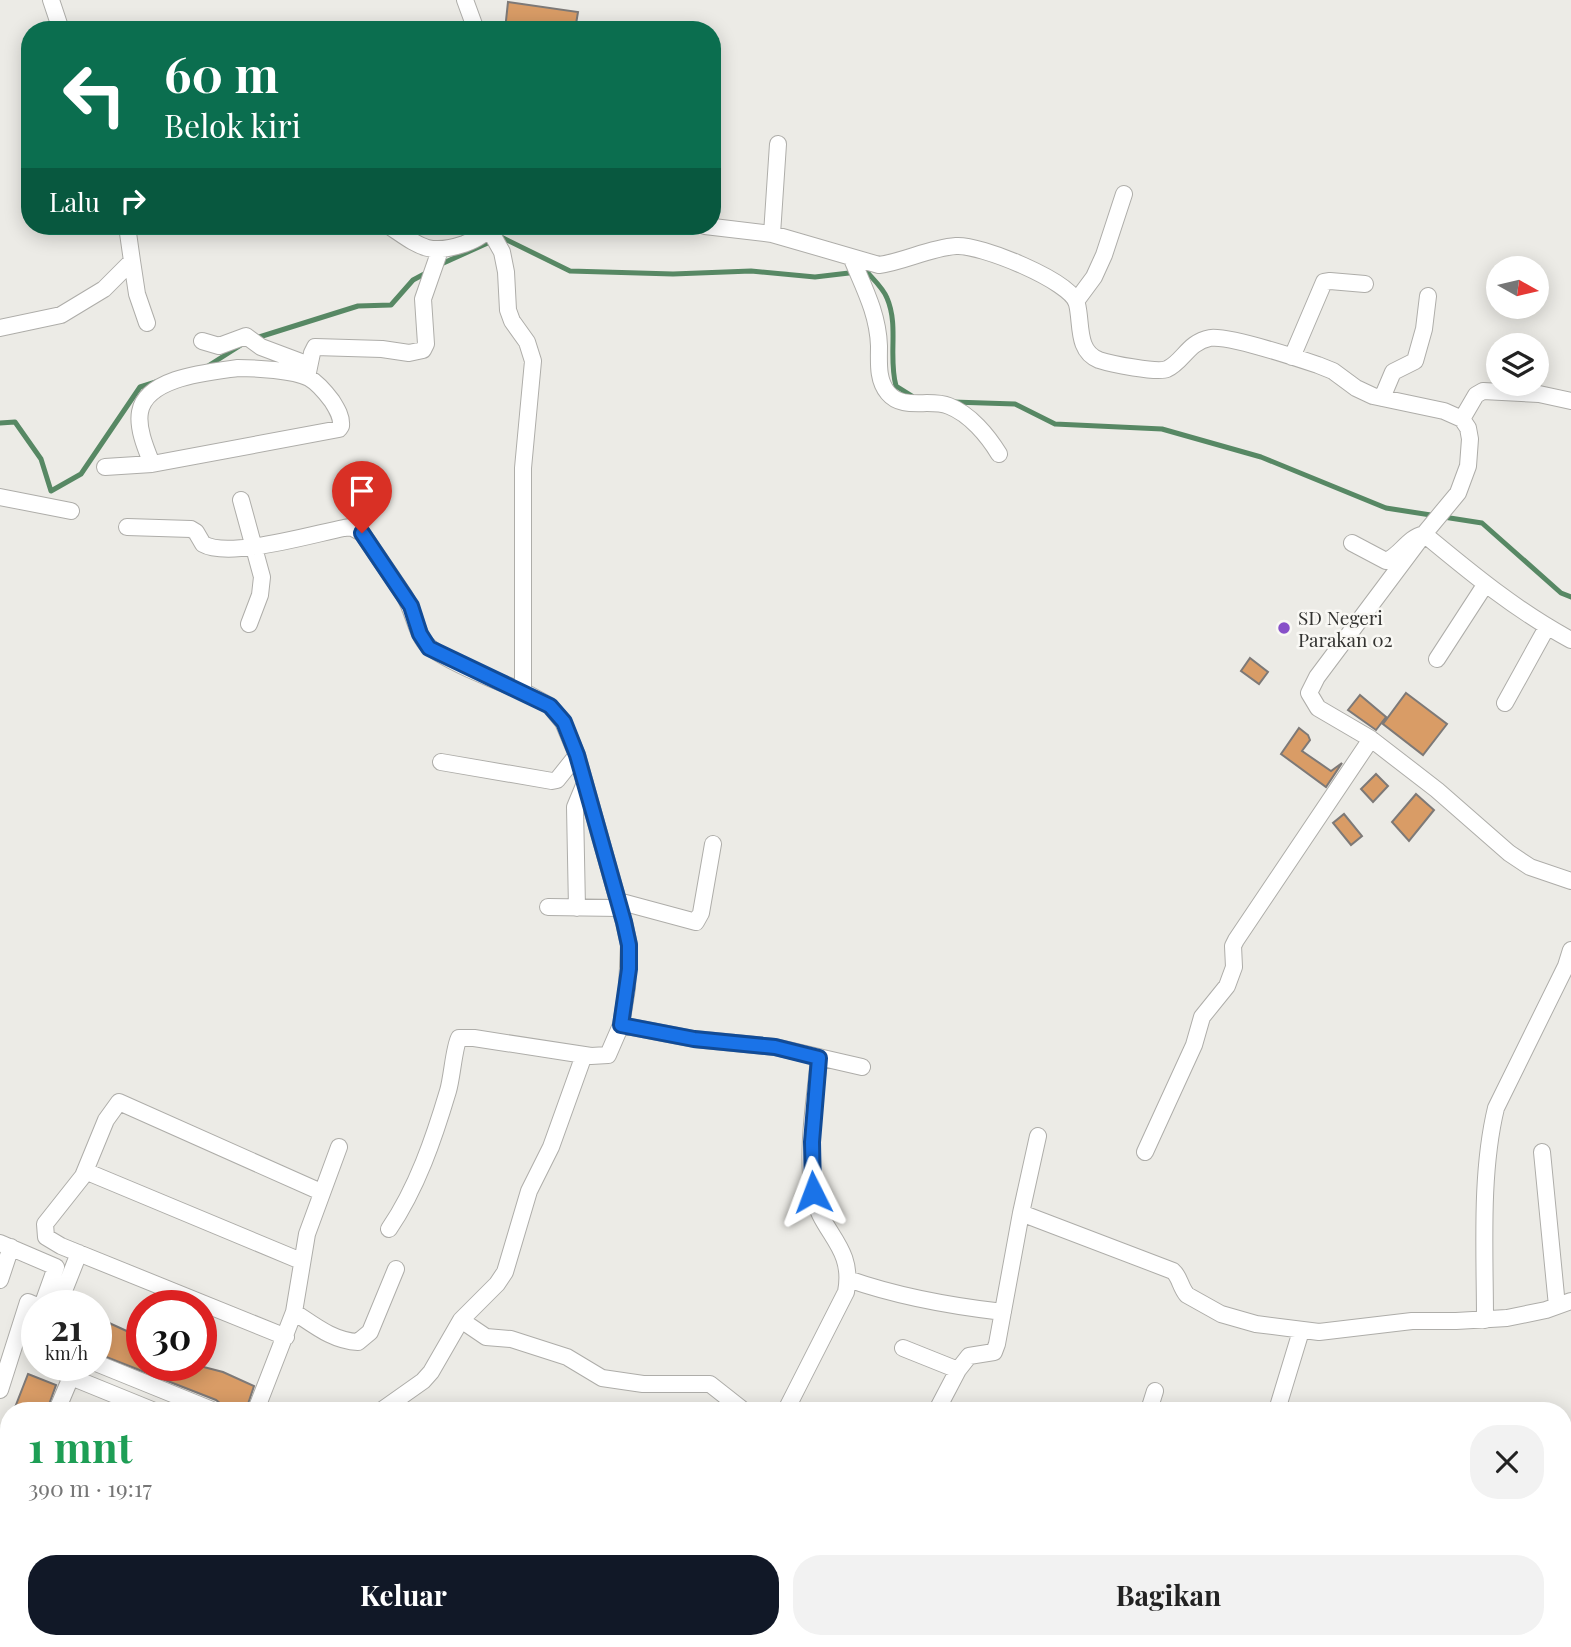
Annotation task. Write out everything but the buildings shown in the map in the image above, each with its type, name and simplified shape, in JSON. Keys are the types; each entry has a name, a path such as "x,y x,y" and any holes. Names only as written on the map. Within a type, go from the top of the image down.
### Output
{"street":[{"path":"51,0 58,21"},
{"path":"466,0 473,21"},
{"path":"772,234 778,144"},
{"path":"1077,300 1094,278 1124,194"},
{"path":"721,228 772,234 856,267 891,263 935,249 959,245 974,247 1061,285 1077,300 1084,348 1097,359 1158,370 1174,364 1199,341 1220,337 1333,371 1356,388 1382,398 1444,411 1462,419 1471,439 1468,466 1458,493 1428,528 1317,677 1310,693 1318,708 1371,739 1437,790 1509,853 1530,867 1571,881"},
{"path":"128,235 137,294 147,323"},
{"path":"404,235 439,255"},
{"path":"308,371 313,349 319,347 409,352 423,350 426,344 423,299 439,255 483,235"},
{"path":"493,235 502,251 508,310 512,321 527,342 533,361 523,468 523,691"},
{"path":"0,341 0,328 61,315 104,289 132,261"},
{"path":"856,267 875,312 880,372 882,384 888,393 895,400 907,403 950,406 981,429 999,454"},
{"path":"1292,357 1324,282 1365,284"},
{"path":"1382,398 1393,372 1415,361 1424,328 1428,296"},
{"path":"105,467 152,464 339,429 341,418 324,390 308,371 246,336 219,346 202,341"},
{"path":"152,464 139,415 144,400 159,387 198,375 238,368 308,371"},
{"path":"1462,419 1476,395 1483,391 1539,394 1571,401"},
{"path":"0,497 71,511"},
{"path":"241,500 262,577 260,595 249,624"},
{"path":"127,527 191,529 196,532 202,544 209,547 252,547 344,528 356,529 362,533 411,606 420,634 429,648 550,706 558,713 577,755 629,945 628,978 621,1025 608,1055 584,1055 459,1038 456,1042 449,1090 434,1133 404,1205 388,1229"},
{"path":"1352,543 1386,561 1428,528"},
{"path":"1428,528 1485,585 1571,640"},
{"path":"1437,659 1485,585"},
{"path":"1505,703 1547,627"},
{"path":"1145,1152 1194,1045 1202,1017 1227,986 1234,967 1233,946 1236,940 1371,739"},
{"path":"441,762 552,781 557,780 577,755"},
{"path":"577,908 575,807 585,783"},
{"path":"548,907 577,908 619,904 696,922 701,913 713,844"},
{"path":"1485,1320 1485,1211 1492,1125 1496,1108 1566,966 1571,950"},
{"path":"621,1025 694,1039 775,1047 862,1067"},
{"path":"393,1402 431,1372 461,1320 497,1284 505,1272 529,1191 551,1147 584,1055"},
{"path":"790,1402 846,1292 848,1279 847,1262 817,1211 813,1192 812,1142 819,1058"},
{"path":"286,1337 61,1246 46,1237 45,1229 50,1215 79,1182 106,1120 119,1102 321,1192"},
{"path":"941,1402 958,1370 969,1356 994,1352 1038,1136"},
{"path":"259,1402 294,1312 307,1234 339,1147"},
{"path":"1021,1213 1173,1270 1187,1295 1221,1314 1256,1324 1319,1332 1412,1321 1485,1320 1533,1313 1564,1304 1542,1152"},
{"path":"85,1171 301,1261"},
{"path":"0,1280 5,1245 56,1267 46,1290"},
{"path":"64,1290 79,1253"},
{"path":"294,1312 326,1333 339,1339 358,1342 370,1332 396,1269"},
{"path":"848,1279 890,1294 1003,1312"},
{"path":"461,1320 486,1337 511,1339 567,1357 602,1378 643,1384 710,1384 733,1402"},
{"path":"0,1390 21,1324"},
{"path":"1279,1402 1301,1331"},
{"path":"903,1348 958,1370"},
{"path":"112,1369 192,1402"},
{"path":"60,1402 69,1381"},
{"path":"81,1381 132,1402"},
{"path":"1152,1402 1156,1391"}],"waterway":[{"path":"439,265 501,237 570,271 673,274 751,271 815,277 866,271 883,291 891,309 896,386 912,396"},
{"path":"256,338 358,306 391,305 413,280 428,272"},
{"path":"208,366 241,345"},
{"path":"0,423 15,422 41,459 51,491 81,474 140,387 159,381"},
{"path":"953,402 1015,404 1055,424 1162,429 1261,457 1386,508 1482,523 1561,593 1571,597"}],"place":[{"name":"SD Negeri Parakan 02","path":"1284,628"}],"route":[{"path":"362,533 411,606 420,634 429,648 492,680 523,691 550,706 564,722 577,755 629,945 629,969 621,1025 712,1042 775,1047 819,1058 811,1164 813,1192"}]}
